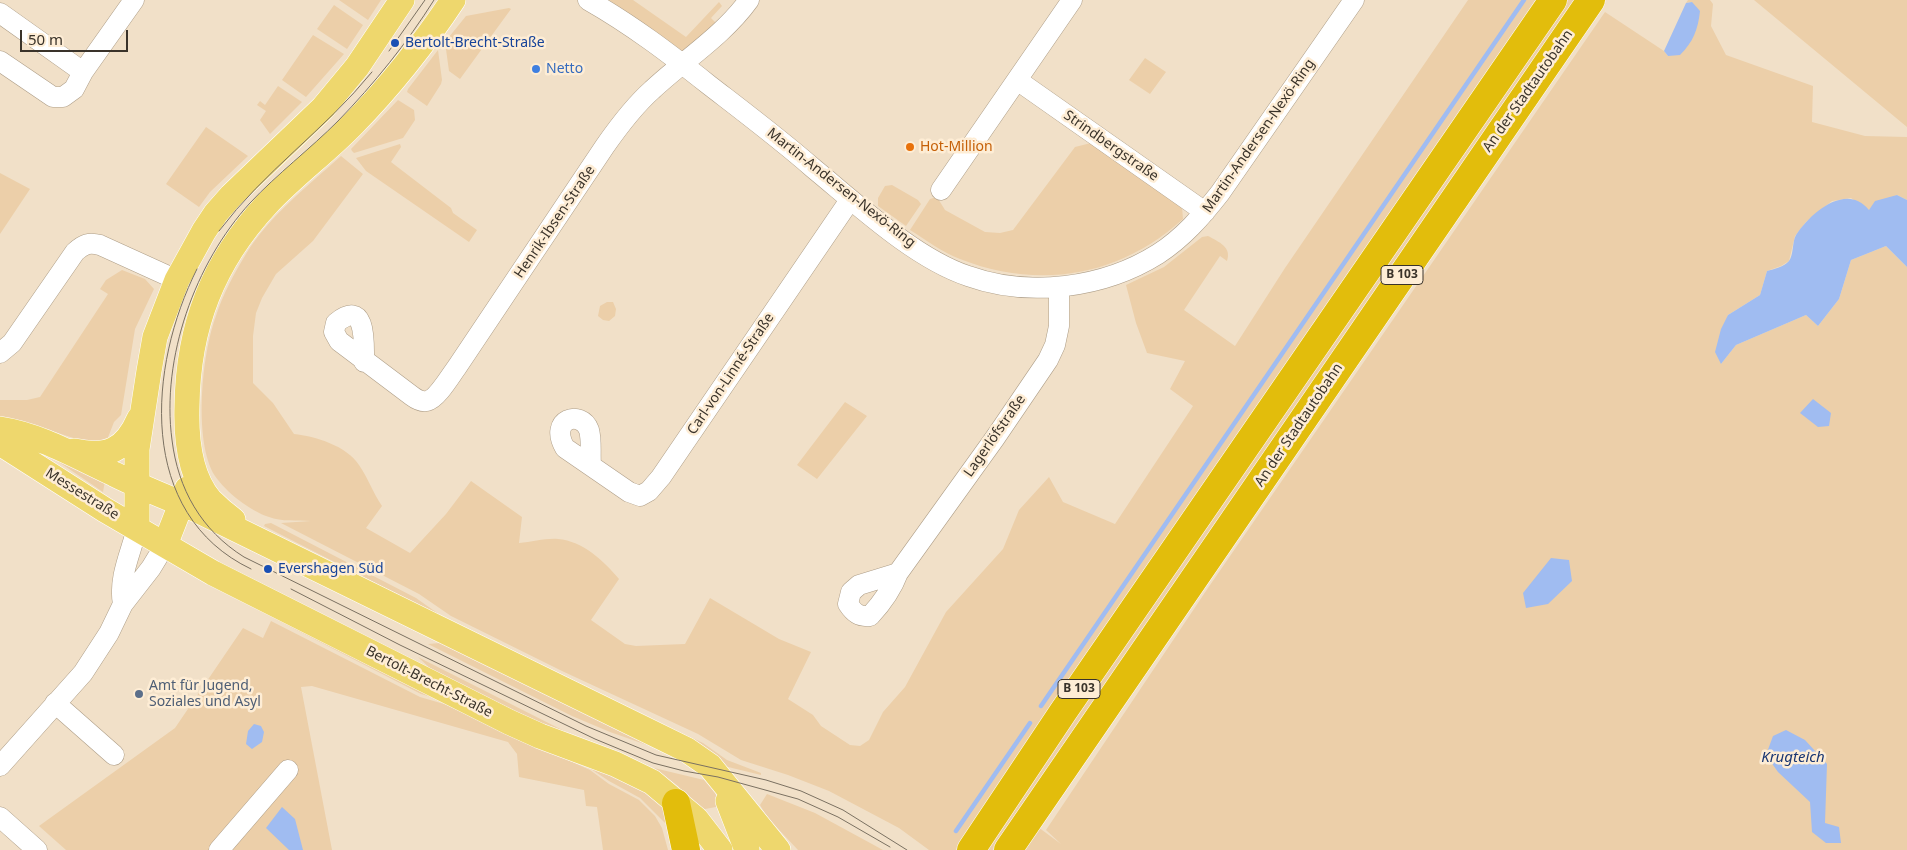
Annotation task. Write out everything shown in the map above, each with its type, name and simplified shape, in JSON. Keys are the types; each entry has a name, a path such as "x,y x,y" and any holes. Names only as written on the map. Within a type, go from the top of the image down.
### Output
{"highway":[{"name":"B 103","path":"971,850 1068,704 1552,0"},
{"name":"An der Stadtautobahn","path":"1008,850 1591,0"},
{"path":"676,803 686,850"}],"main road":[{"path":"183,504 137,528 137,449 143,410 155,337 176,280 216,213 231,196 323,108 357,67 402,0"},
{"path":"254,538 210,499 201,486 194,469 186,426 189,363 204,302 216,276 233,247 256,217 297,174 352,125 374,102 453,0"},
{"path":"57,447 92,454 106,453 124,444 133,434 143,410"},
{"name":"Messestraße","path":"0,429 10,430 57,447 137,486"},
{"name":"Messestraße","path":"0,443 99,507 165,545"},
{"path":"165,545 183,504 194,469"},
{"path":"137,486 183,504 254,538 687,750 710,766 778,850"},
{"name":"Bertolt-Brecht-Straße","path":"165,545 213,573 508,722 639,774 664,791 696,819 720,850"},
{"path":"722,782 747,850"}],"street":[{"path":"0,61 53,97 64,97 74,89 83,72 134,0"},
{"name":"Martin-Andersen-Nexö-Ring","path":"588,0 638,30 813,167 850,200 928,256 968,276 1004,285 1039,288 1092,282 1110,276 1157,254 1179,238 1205,212 1220,193 1354,0"},
{"name":"Henrik-Ibsen-Straße","path":"364,362 419,400 427,401 435,397 626,116 651,91 703,47 749,0"},
{"path":"941,190 1072,0"},
{"path":"0,13 83,72"},
{"name":"Strindbergstraße","path":"1017,80 1205,212"},
{"name":"Carl-von-Linné-Straße","path":"591,465 629,492 640,496 649,490 661,477 850,200"},
{"path":"0,353 12,343 75,252 83,244 92,243 100,245 176,280"},
{"name":"Lagerlöfstraße","path":"898,573 995,438 1048,360 1055,345 1059,326 1059,287"},
{"path":"123,604 121,593 122,580 137,528"},
{"path":"0,766 83,673 109,633 123,604 151,568 165,545"},
{"path":"55,704 114,755"},
{"path":"219,850 288,770"},
{"path":"0,817 37,850"}],"shaded area":[{"path":"339,0 381,0 368,20"},
{"path":"609,0 633,0 686,37 719,2 722,6 711,18 718,25 683,51 672,47"},
{"path":"1468,0 1542,0 958,850 929,850 899,828 829,791 741,760 698,734 562,671 451,616 419,594 281,523 311,521 274,519 246,506 220,482 208,461 202,420 204,374 211,332 222,300 246,254 266,226 341,156 363,174 313,241 276,274 262,298 256,313 253,336 253,383 273,403 294,434 330,443 354,458 382,506 366,528 410,553 446,514 471,481 522,517 519,543 549,539 567,541 592,553 613,572 619,579 591,620 625,644 636,646 685,644 710,598 779,639 811,652 788,699 813,715 821,726 850,745 860,746 869,740 883,712 905,687 946,612 1003,549 1019,510 1049,477 1063,502 1115,524 1193,406 1170,389 1185,361 1147,353 1136,323 1126,285 1164,267 1202,237 1208,236 1216,240 1224,245 1228,252 1227,261 1220,256 1184,310 1235,346 1285,268"},
{"path":"1565,0 1576,0 994,850 980,850"},
{"path":"1600,0 1606,0 1038,827 1061,844 1046,830 1208,588 1605,12 1664,51 1668,56 1692,2 1686,3 1688,0 1710,0 1713,4 1711,26 1726,55 1813,86 1812,122 1865,136 1907,137 1907,200 1897,195 1869,210 1851,198 1832,201 1806,222 1795,236 1789,261 1767,271 1760,295 1728,315 1721,364 1736,345 1806,315 1818,326 1839,299 1851,260 1886,246 1907,267 1907,850 1017,850"},
{"path":"1754,0 1907,0 1907,127"},
{"path":"334,5 363,25 347,49 317,29"},
{"path":"511,9 460,79 449,71 445,42 466,16"},
{"path":"313,35 344,54 306,97 282,80"},
{"path":"438,50 442,80 427,106 407,92"},
{"path":"1145,58 1166,72 1150,94 1129,80"},
{"path":"278,86 302,102 270,134 260,120 266,111 257,105 260,101 265,105"},
{"path":"398,100 414,110 415,120 403,138 354,153 351,149"},
{"path":"206,127 248,156 210,192 199,207 166,184"},
{"path":"1091,143 1182,207 1183,219 1158,239 1132,254 1105,265 1077,272 1048,275 1019,274 990,269 953,256 910,230 930,199 937,197 945,210 985,232 1000,233 1013,230 1075,147"},
{"path":"400,144 401,147 391,162 451,208 453,213 477,230 469,242 366,171 356,158"},
{"path":"0,173 30,189 0,234"},
{"path":"892,185 918,200 921,204 906,226 878,206 878,198 885,186"},
{"path":"122,270 145,279 154,289 135,329 121,415 114,422 107,440 89,443 33,425 0,418 0,400 27,400 40,397 108,294 100,289 106,280"},
{"path":"607,302 613,302 616,309 615,316 609,321 603,320 598,316 600,306"},
{"path":"845,402 867,416 817,479 797,465"},
{"path":"50,456 106,475 103,492"},
{"path":"271,523 416,598 450,622 703,743 727,760 761,773 761,775 724,766 447,625 409,600 264,526"},
{"path":"228,588 445,701 421,694 225,593"},
{"path":"271,621 420,697 444,704 590,770 609,784 639,800 655,816 662,828 668,850 603,850 597,807 586,806 584,790 519,777 517,754 508,742 312,686 301,687 332,850 66,850 39,826 175,728 243,628 263,638"},
{"path":"428,644 452,645 664,751 572,716"},
{"path":"418,657 578,738 521,715 433,671"},
{"path":"555,752 595,768 655,799 662,806 667,825 640,798 591,769"},
{"path":"654,768 704,780 715,793 721,806 700,810 678,786"},
{"path":"767,794 815,813 883,850 798,850 767,817 760,805"}],"water":[{"path":"1692,2 1700,11 1694,35 1680,55 1668,56 1664,51 1686,3"},
{"path":"1897,195 1907,200 1907,267 1886,246 1851,260 1839,299 1818,326 1806,315 1736,345 1721,364 1715,352 1721,329 1728,315 1760,295 1767,271 1782,266 1789,261 1796,235 1811,217 1830,203 1840,200 1850,199 1860,202 1869,210 1875,201"},
{"path":"1813,399 1831,413 1829,426 1818,427 1800,413"},
{"path":"1551,558 1569,560 1572,581 1548,604 1526,608 1523,593"},
{"path":"254,724 261,726 264,732 262,742 252,749 246,744 248,731"},
{"name":"Krugteich","path":"1786,730 1805,740 1827,764 1825,823 1839,827 1841,843 1826,843 1812,832 1810,802 1778,772 1766,755 1773,736"},
{"path":"282,807 295,819 303,850 289,850 266,828"}],"waterway":[{"path":"1041,706 1524,0"},
{"path":"956,831 1030,723"}],"tram line":[{"path":"389,51 425,0"},
{"path":"434,0 377,78 351,107 250,203 230,227 198,283 186,313 177,345 170,409 175,458 186,491 194,507 215,534 244,557 586,726 656,755 766,780 801,791 843,810 907,850"},
{"path":"219,231 255,189 335,113 372,72"},
{"path":"197,269 181,307 169,349 162,392 162,435 170,475 187,513 214,544 251,569"},
{"path":"291,589 400,645 595,739 653,763 718,777 798,799 838,817 890,847"}],"place":[{"name":"Bertolt-Brecht-Straße","path":"395,43"},
{"name":"Netto","path":"536,69"},
{"name":"Hot-Million","path":"910,147"},
{"name":"Evershagen Süd","path":"268,569"},
{"name":"Amt für Jugend, Soziales und Asyl","path":"139,694"}]}
